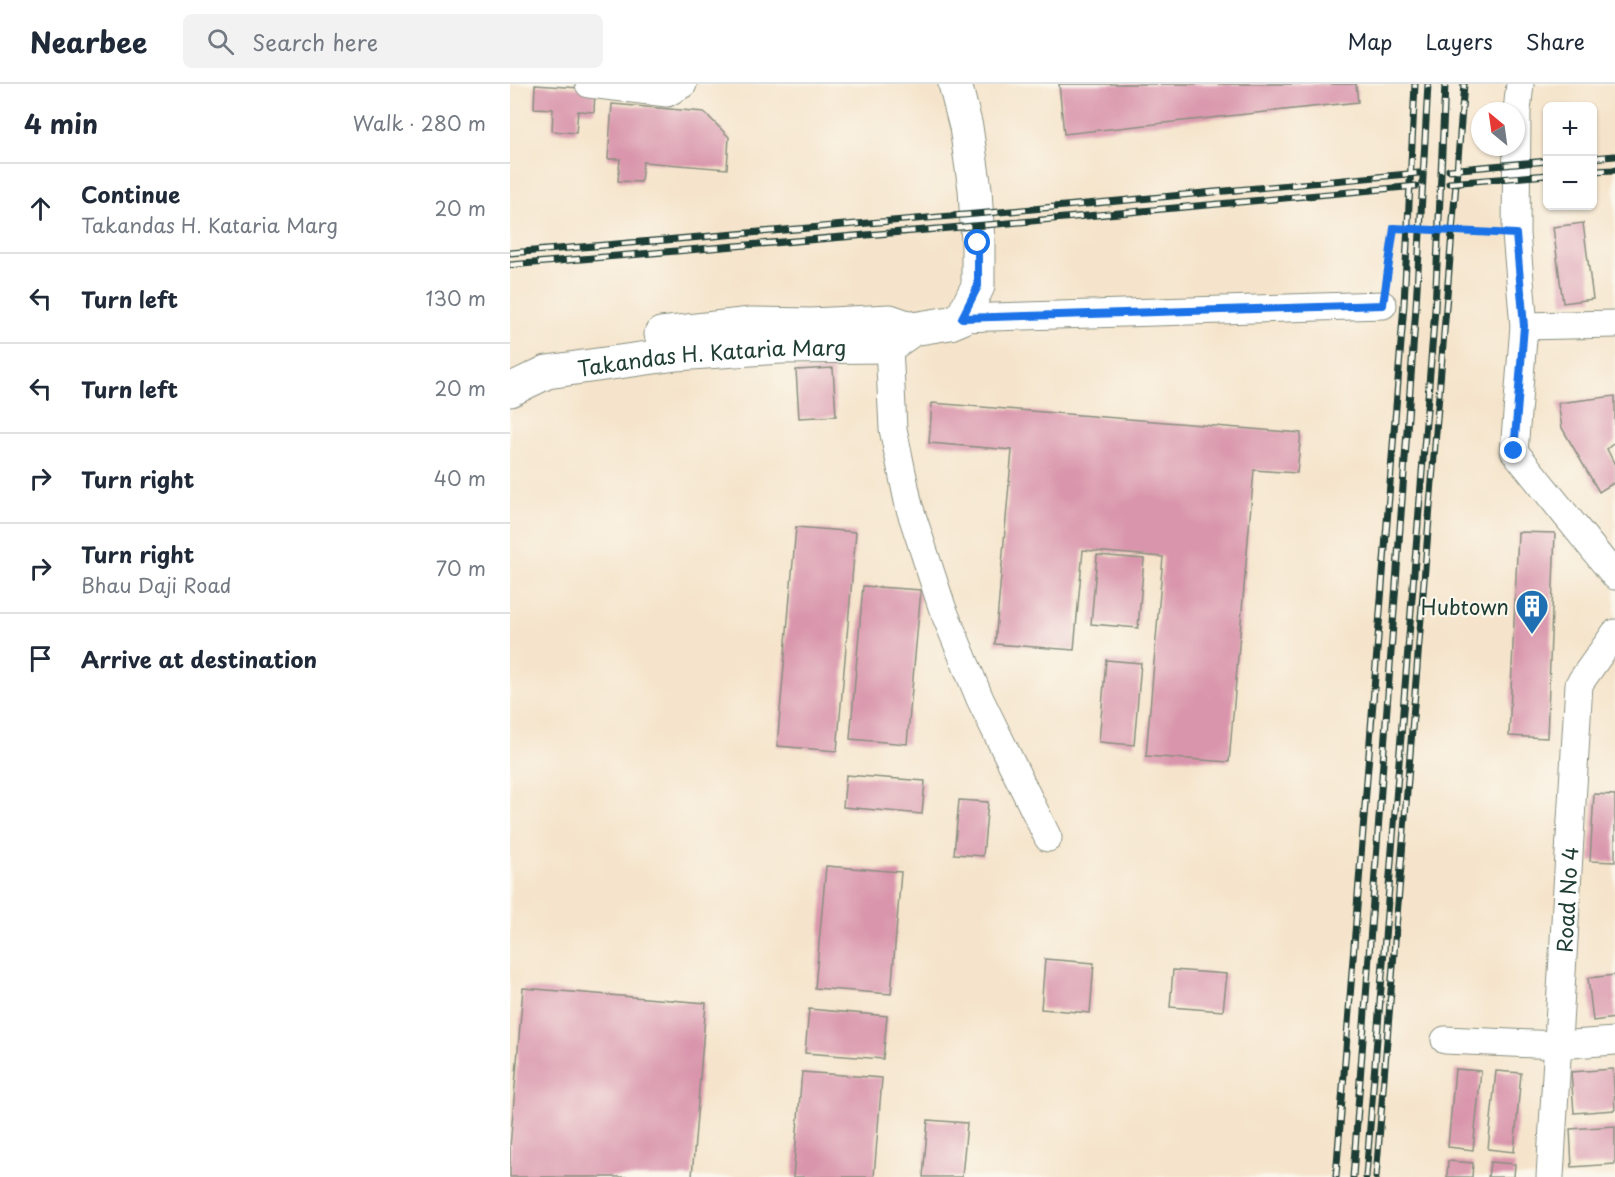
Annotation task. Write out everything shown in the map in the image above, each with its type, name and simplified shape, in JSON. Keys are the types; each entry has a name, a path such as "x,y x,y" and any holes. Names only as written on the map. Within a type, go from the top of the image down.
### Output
{"main road":[{"path":"955,84 966,127 975,189 978,243 978,286 962,318"},
{"name":"Takandas H. Kataria Marg","path":"510,390 532,363 700,341 751,324 811,336 891,321 901,338 962,318"}],"street":[{"path":"589,84 667,93 683,84"},
{"path":"1518,102 1520,84"},
{"path":"1520,102 1527,84"},
{"path":"1517,156 1516,234 1524,326 1514,451 1615,576"},
{"path":"962,318 1383,305"},
{"path":"1524,326 1615,324"},
{"path":"901,338 893,429 913,517 950,628 980,699 1048,838"},
{"name":"Road No 4","path":"1550,1177 1579,684 1615,633"},
{"path":"1445,1040 1558,1046 1615,1041"}],"path":[{"path":"1383,305 1394,228 1516,234"}],"building":[{"path":"1059,84 1356,84 1358,102 1064,134"},
{"path":"535,85 595,89 594,112 578,111 576,133 552,131 553,109 534,108"},
{"path":"612,104 704,112 729,137 727,169 643,162 641,182 618,181 620,159 608,159"},
{"path":"1583,223 1593,299 1563,303 1553,227"},
{"path":"833,368 836,416 799,418 796,370"},
{"path":"1615,396 1615,442 1607,449 1615,465 1615,482 1599,492 1562,428 1558,403"},
{"path":"932,403 1301,433 1297,473 1254,470 1229,762 1146,756 1163,557 1083,550 1074,650 995,644 1012,450 929,443"},
{"path":"796,527 856,532 837,751 777,746"},
{"name":"Hubtown","path":"1518,532 1555,533 1547,738 1509,736"},
{"path":"1097,555 1144,559 1138,628 1091,624"},
{"path":"863,586 921,590 907,744 850,739"},
{"path":"1106,660 1141,663 1134,745 1099,742"},
{"path":"846,775 925,781 922,814 843,807"},
{"path":"1594,794 1615,795 1615,862 1590,861"},
{"path":"959,800 988,802 983,856 954,854"},
{"path":"826,866 901,872 891,994 815,988"},
{"path":"1045,959 1094,963 1090,1013 1041,1009"},
{"path":"1173,970 1227,974 1223,1011 1170,1007"},
{"path":"1615,975 1615,1018 1593,1021 1588,978"},
{"path":"523,988 706,1003 692,1177 510,1177 510,1148"},
{"path":"809,1009 887,1016 883,1059 805,1053"},
{"path":"1455,1069 1481,1071 1473,1150 1448,1147"},
{"path":"1613,1069 1615,1110 1574,1113 1571,1072"},
{"path":"1496,1071 1521,1073 1514,1152 1488,1149"},
{"path":"802,1072 882,1078 874,1177 793,1177"},
{"path":"928,1120 967,1123 962,1177 923,1177"},
{"path":"1615,1126 1615,1164 1572,1167 1570,1129"},
{"path":"1448,1161 1473,1163 1472,1177 1447,1177"},
{"path":"1490,1162 1515,1164 1514,1177 1488,1177"}],"railway":[{"path":"1336,1177 1404,304 1415,84"},
{"path":"1353,1177 1416,307 1428,84"},
{"path":"1366,1177 1435,309 1445,84"},
{"path":"1376,1177 1464,84"},
{"path":"1597,158 1615,156"},
{"path":"1449,170 1543,161"},
{"path":"1597,171 1615,170"},
{"path":"510,253 1011,211 1419,173"},
{"path":"1449,183 1543,175"},
{"path":"510,265 1416,186"}],"place":[{"name":"Hubtown","path":"1532,635"}],"route":[{"path":"978,243 978,286 962,318 1383,305 1394,228 1516,234 1524,326 1514,451"}]}
